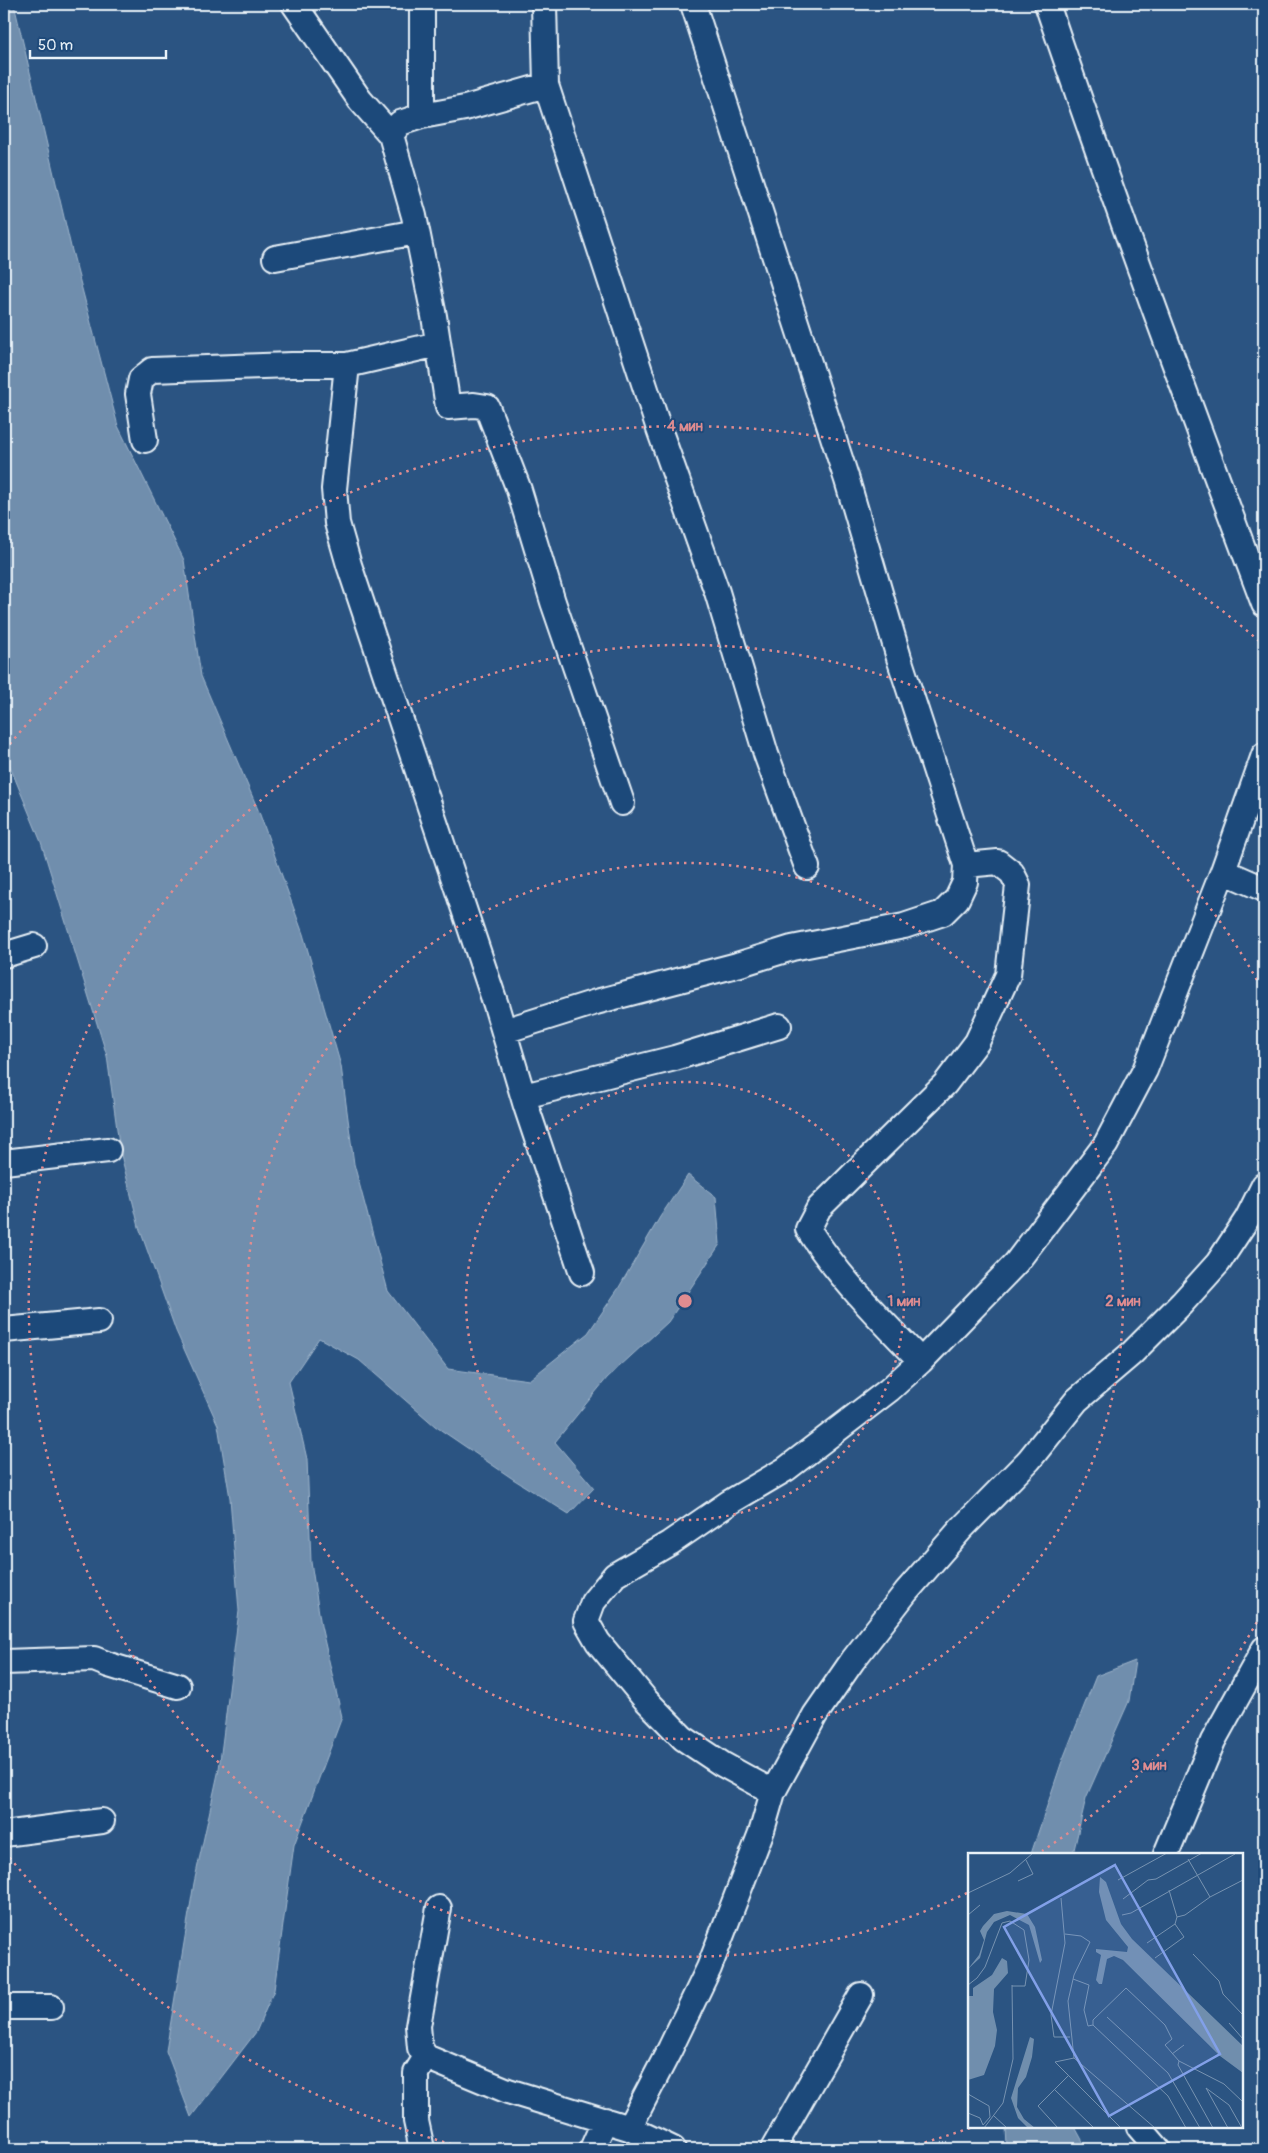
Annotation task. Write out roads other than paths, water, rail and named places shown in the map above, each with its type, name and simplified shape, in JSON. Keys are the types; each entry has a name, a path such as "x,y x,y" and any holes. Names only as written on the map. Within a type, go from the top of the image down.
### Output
{"street":[{"path":"294,4 360,100 391,135 417,232 448,407 474,405 487,407 519,490 552,602 622,802"},
{"path":"422,4 422,116"},
{"path":"544,4 546,86 659,429 717,592 766,754 807,867"},
{"path":"504,1031 596,1002 737,965 792,948 904,926 943,913 957,899 965,882 966,865 899,658 841,461 693,4"},
{"path":"1047,4 1146,288 1264,604"},
{"path":"391,135 400,123 422,116 465,108 546,86"},
{"path":"275,258 417,232"},
{"path":"145,440 138,394 141,379 152,370 282,365 347,365 438,344"},
{"path":"347,365 334,489 336,523 582,1273"},
{"path":"774,1792 722,1764 683,1738 646,1699 598,1642 586,1621 593,1602 615,1575 670,1543 730,1502 786,1469 889,1390 921,1361 1016,1264 1106,1144 1145,1070 1223,872 1264,755"},
{"path":"921,1361 886,1325 826,1257 808,1229 819,1208 945,1084 977,1042 1008,974 1018,885 1012,873 998,862 966,865"},
{"path":"1223,872 1264,889"},
{"path":"4,955 34,946"},
{"path":"524,1096 675,1058 779,1026"},
{"path":"4,1162 108,1150"},
{"path":"629,2128 709,1968 762,1830 774,1792 815,1715 853,1660 906,1592 961,1529 1029,1460 1077,1400 1131,1354 1218,1264 1247,1219 1264,1185"},
{"path":"4,1330 99,1321"},
{"path":"1166,1853 1213,1741 1264,1649"},
{"path":"4,1662 94,1659 178,1686"},
{"path":"4,1834 102,1821"},
{"path":"439,1908 418,2026 420,2048 426,2057 508,2091 629,2128 673,2149"},
{"path":"773,2149 861,1995"},
{"path":"4,2007 51,2007"},
{"path":"422,2149 416,2121 416,2073 426,2057"},
{"path":"592,2149 605,2120"},
{"path":"1140,2128 1158,2149"}],"water":[{"path":"4,4 14,4 71,247 118,426 184,560 201,676 259,812 303,934 341,1066 354,1164 388,1291 448,1369 529,1380 588,1333 618,1289 660,1217 688,1175 716,1197 720,1244 668,1322 607,1378 555,1442 594,1488 569,1514 435,1426 359,1360 319,1338 289,1382 307,1459 311,1562 321,1626 342,1717 294,1845 274,1990 256,2032 191,2117 166,2051 194,1883 219,1769 239,1611 230,1498 218,1425 176,1331 139,1227 120,1151 107,1056 41,842 4,752"},
{"path":"1135,1661 1129,1701 1086,1798 1073,1853 1031,1853 1061,1764 1096,1676"},
{"path":"1006,2128 1076,2128 1087,2149 1010,2149 1007,2147"}]}
